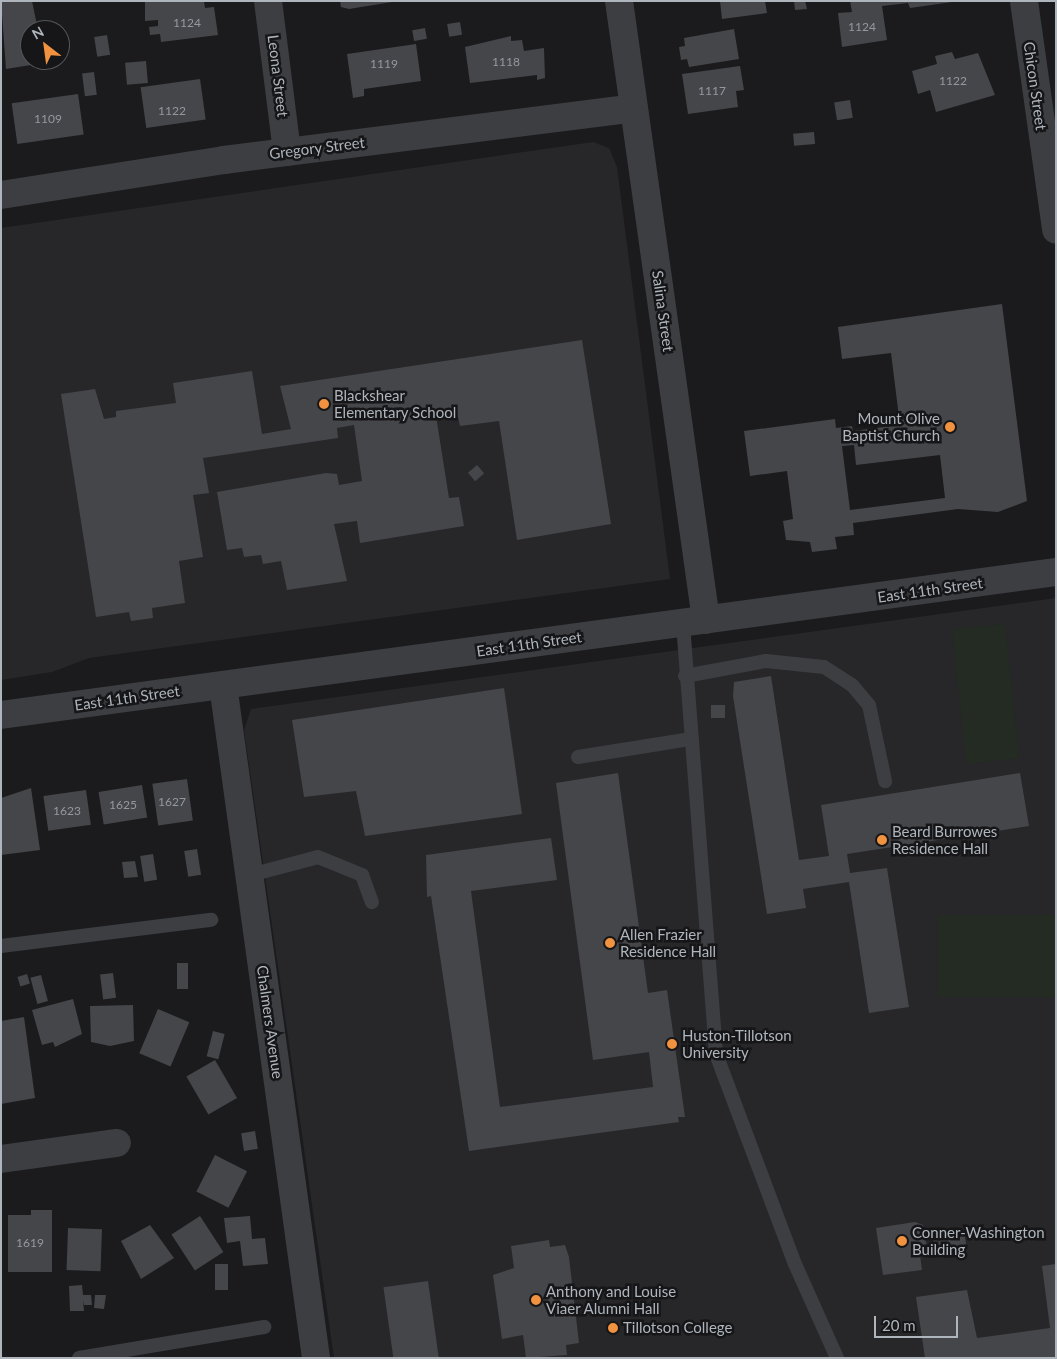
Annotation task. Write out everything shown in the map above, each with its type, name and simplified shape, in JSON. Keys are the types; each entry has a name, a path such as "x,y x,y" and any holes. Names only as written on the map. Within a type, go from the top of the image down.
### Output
{"street":[{"name":"Leona Street","path":"268,1 287,152"},
{"name":"Salina Street","path":"619,1 634,108 694,622"},
{"name":"Chicon Street","path":"1024,1 1052,178 1056,230"},
{"name":"Gregory Street","path":"1,195 287,152 634,108"},
{"name":"East 11th Street","path":"1,715 1056,572"},
{"name":"Chalmers Avenue","path":"223,686 316,1358"},
{"path":"1,1159 117,1143"}],"lane":[{"path":"694,622 685,676 716,1054 794,1264 837,1358"},
{"path":"685,676 766,661 824,667 852,685 869,705 885,782"},
{"path":"578,757 690,739"},
{"path":"250,875 318,857 362,875 372,902"},
{"path":"1,946 212,920"},
{"path":"78,1358 264,1327"}],"shaded area":[{"name":"Blackshear Elementary School","path":"593,142 609,148 617,167 670,579 89,658 52,672 1,680 1,228"},
{"name":"Huston-Tillotson University","path":"1056,598 1056,1358 334,1358 244,730 251,709"},
{"path":"1005,624 1019,758 966,764 952,630"},
{"path":"938,915 1056,915 1056,997 938,997"}],"building":[{"path":"1,1 32,1 36,20 20,20 20,67 6,69"},
{"path":"145,1 204,1 205,8 214,7 218,35 161,42 160,34 150,35 149,27 158,26 158,20 145,21"},
{"path":"340,1 392,2 349,9 341,7"},
{"path":"720,1 765,1 767,13 722,19"},
{"path":"794,1 805,1 807,9 795,10"},
{"path":"850,1 952,2 910,8 908,3 882,6 887,40 842,47 838,13 852,12"},
{"path":"460,22 462,35 449,37 447,24"},
{"path":"425,28 427,39 414,41 412,30"},
{"path":"734,29 739,59 689,67 687,59 681,60 679,47 685,46 684,38"},
{"path":"107,35 110,55 97,57 94,37"},
{"path":"511,36 511,41 522,40 524,51 544,48 545,78 537,80 537,75 470,83 465,47"},
{"path":"416,44 421,81 364,89 364,96 353,98 347,54"},
{"path":"952,52 955,59 978,53 995,95 936,112 930,90 918,94 912,71 937,64 935,56"},
{"path":"146,61 148,83 127,85 125,63"},
{"path":"740,66 744,90 736,91 738,107 688,114 682,74"},
{"path":"94,72 97,95 85,96 82,73"},
{"path":"200,79 206,120 146,128 141,87"},
{"path":"78,94 84,135 17,144 12,103"},
{"path":"850,100 853,118 837,120 834,103"},
{"path":"814,132 815,144 794,146 793,134"},
{"name":"Mount Olive Baptist Church","path":"1002,304 1027,501 998,512 958,509 853,523 854,535 835,537 837,549 812,552 810,542 786,540 783,521 793,519 787,471 750,476 744,431 835,419 836,428 852,426 853,431 900,425 891,353 842,359 838,327","holes":["854,445 856,465 940,455 945,498 850,510 842,446"]},
{"path":"582,340 611,524 517,540 499,421 460,426 457,412 436,416 449,498 459,497 464,526 360,543 357,521 334,524 347,581 287,590 281,561 263,564 261,555 244,557 242,548 227,550 217,492 326,473 337,474 339,485 362,481 354,425 337,428 338,438 203,458 209,493 193,495 203,557 179,561 185,603 152,608 153,618 131,621 129,612 96,617 61,394 95,389 104,419 116,417 116,411 176,403 173,383 252,371 262,434 291,429 280,386"},
{"path":"477,465 484,473 475,481 468,473"},
{"name":"Beard Burrowes Residence Hall","path":"771,676 799,860 829,856 821,805 1020,773 1029,826 847,854 850,873 887,868 909,1007 869,1013 849,882 803,889 806,908 767,914 733,696 734,682"},
{"path":"504,688 522,814 365,836 356,791 304,797 292,720"},
{"path":"711,705 725,705 725,718 711,718"},
{"name":"Allen Frazier Residence Hall","path":"618,773 648,993 667,990 685,1117 678,1117 679,1122 469,1151 431,896 427,897 426,855 551,838 557,880 471,891 500,1107 653,1087 649,1052 593,1060 556,783"},
{"path":"187,779 193,821 158,825 152,784"},
{"path":"142,785 147,818 104,824 99,792"},
{"path":"31,788 40,850 1,855 1,798"},
{"path":"86,790 91,825 48,831 43,796"},
{"path":"197,849 201,875 188,877 184,851"},
{"path":"153,854 157,880 144,882 140,856"},
{"path":"135,861 138,877 124,878 122,862"},
{"path":"177,963 188,963 188,989 177,989"},
{"path":"113,973 116,998 103,999 100,975"},
{"path":"27,974 30,984 20,986 17,977"},
{"path":"41,975 48,1001 37,1004 30,978"},
{"path":"73,999 82,1034 55,1047 53,1042 42,1045 32,1010"},
{"path":"133,1005 134,1041 110,1046 91,1042 90,1006"},
{"path":"158,1009 189,1022 171,1066 139,1053"},
{"path":"24,1017 35,1098 1,1104 1,1021"},
{"path":"213,1031 225,1034 218,1059 207,1056"},
{"path":"215,1060 237,1098 208,1115 186,1076"},
{"path":"255,1131 258,1149 244,1151 241,1133"},
{"path":"215,1155 247,1171 228,1208 196,1192"},
{"path":"31,1210 52,1210 52,1272 8,1272 8,1215 31,1215"},
{"path":"200,1216 223,1252 195,1271 171,1235"},
{"path":"250,1216 252,1239 265,1238 268,1264 243,1266 240,1241 227,1243 224,1218"},
{"name":"Conner-Washington Building","path":"915,1222 923,1225 928,1254 920,1255 922,1270 883,1275 876,1228"},
{"path":"150,1225 174,1258 141,1279 121,1241"},
{"path":"68,1228 102,1229 101,1271 67,1270"},
{"path":"964,1231 967,1250 935,1255 932,1236"},
{"name":"Anthony and Louise Viaer Alumni Hall","path":"549,1240 550,1247 565,1245 569,1257 579,1343 566,1345 567,1355 526,1358 523,1335 502,1339 493,1275 514,1268 511,1246"},
{"path":"215,1264 228,1264 228,1290 215,1290"},
{"path":"1056,1264 1056,1358 925,1358 916,1297 967,1290 977,1338 1050,1328 1042,1266"},
{"path":"428,1281 439,1358 393,1358 383,1287"},
{"path":"82,1285 83,1295 91,1295 92,1305 84,1305 83,1300 84,1311 70,1311 69,1286"},
{"path":"95,1295 106,1295 104,1309 94,1308"}],"place":[{"name":"Blackshear Elementary School","path":"324,404"},
{"name":"Mount Olive Baptist Church","path":"950,427"},
{"name":"Beard Burrowes Residence Hall","path":"882,840"},
{"name":"Allen Frazier Residence Hall","path":"610,943"},
{"name":"Huston-Tillotson University","path":"672,1044"},
{"name":"Conner-Washington Building","path":"902,1241"},
{"name":"Anthony and Louise Viaer Alumni Hall","path":"536,1300"},
{"name":"Tillotson College","path":"613,1328"}]}
